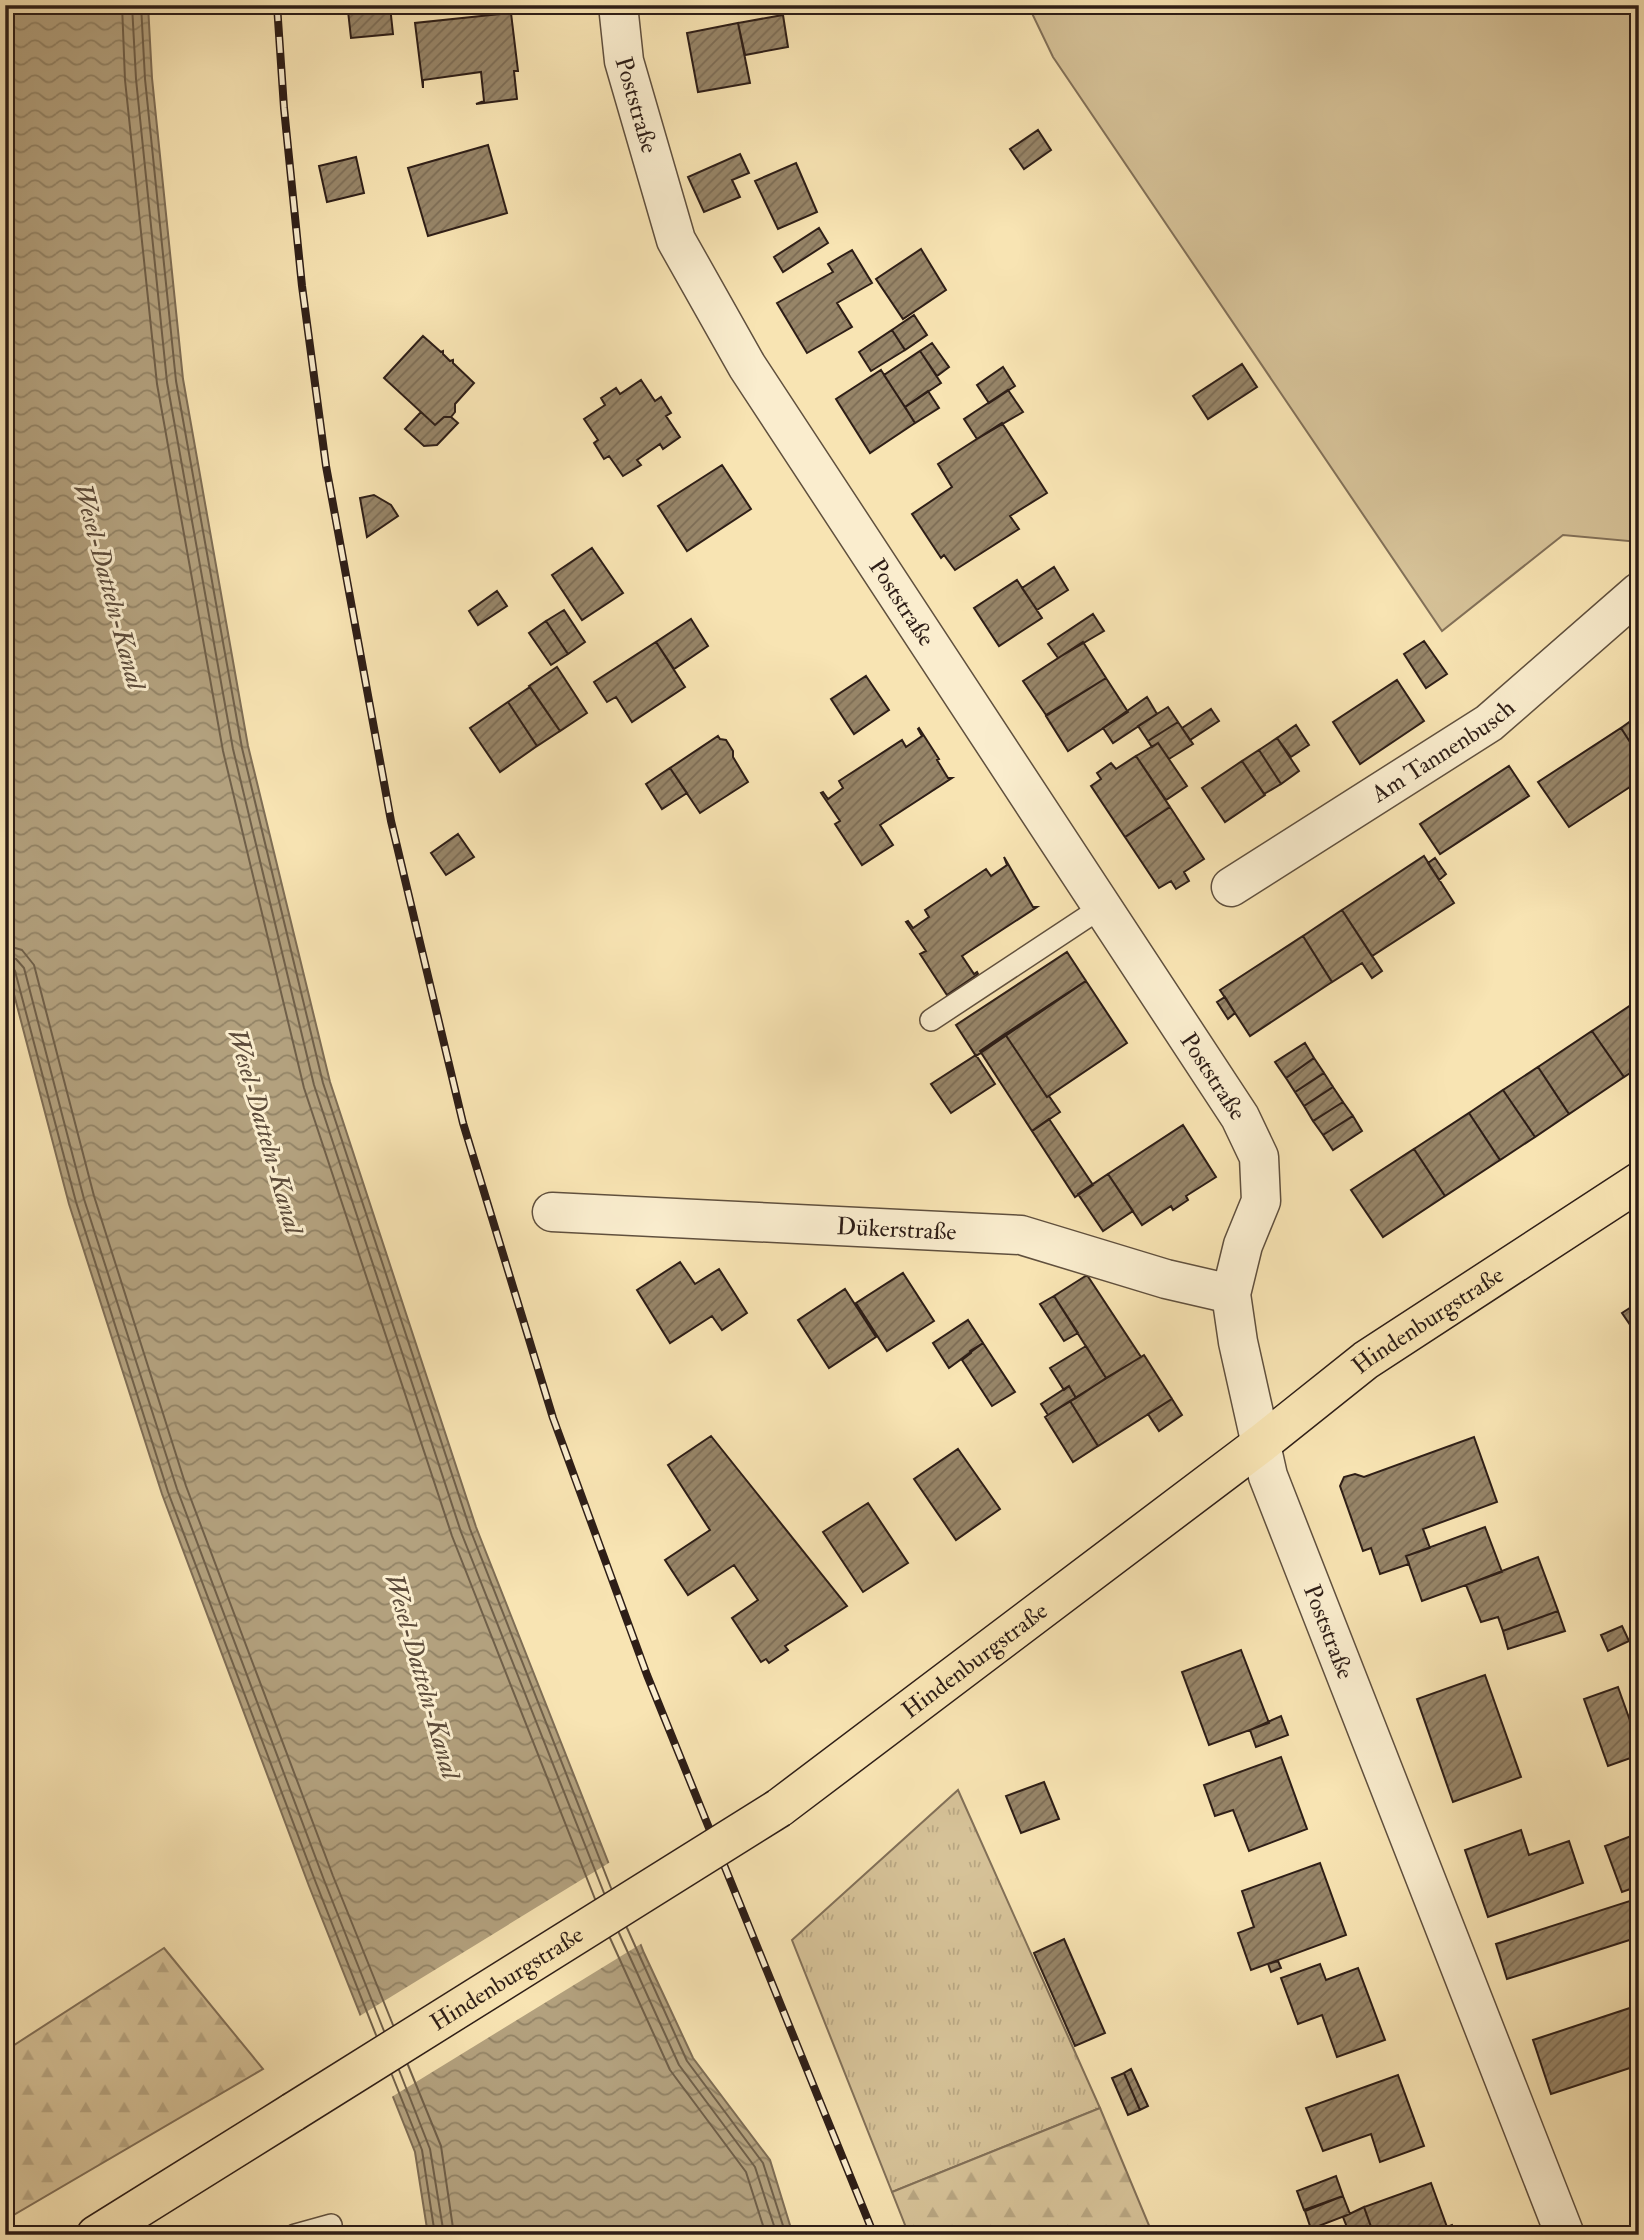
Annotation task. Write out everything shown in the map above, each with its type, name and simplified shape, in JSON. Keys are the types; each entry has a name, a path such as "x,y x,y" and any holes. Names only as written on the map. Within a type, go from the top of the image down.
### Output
{"main road":[{"name":"Hindenburgstraße","path":"96,2235 779,1808 1262,1443 1366,1360 1639,1182"}],"street":[{"name":"Poststraße","path":"618,5 624,61 676,240 747,366 1240,1117 1259,1157 1261,1201 1242,1245 1231,1294 1238,1342 1268,1476 1565,2235"},
{"name":"Am Tannenbusch","path":"1231,887 1489,723 1639,592"},
{"name":"Dükerstraße","path":"552,1212 1021,1235 1166,1279 1231,1294"}],"lane":[{"path":"931,1020 1102,907"},
{"path":"295,2235 331,2225"}],"green space":[{"path":"1028,5 1639,5 1639,542 1563,535 1442,631 1053,57"},
{"path":"958,1790 1100,2108 892,2192 792,1940"},
{"path":"164,1948 263,2069 5,2220 5,2051"},
{"path":"1100,2108 1153,2235 909,2235 892,2192"}],"water":[{"name":"Wesel-Datteln-Kanal","path":"5,5 148,5 152,78 183,379 248,746 330,1082 476,1527 644,1953 693,2058 770,2160 793,2235 428,2235 415,2152 309,1886 162,1494 69,1204 5,960"}],"pier":[{"path":"612,1861 644,1942 390,2098 358,2017"}],"building":[{"path":"390,6 393,34 351,38 348,11"},
{"path":"511,13 518,71 514,71 517,99 476,104 484,101 481,72 423,80 423,88 415,23"},
{"path":"783,15 788,47 745,55 738,23"},
{"path":"738,23 750,83 698,92 687,33"},
{"path":"1038,130 1051,150 1024,169 1010,149"},
{"path":"488,145 507,213 428,236 408,168"},
{"path":"740,154 749,173 732,180 740,197 704,212 688,177"},
{"path":"356,157 364,193 327,202 319,166"},
{"path":"796,163 817,212 778,229 755,181"},
{"path":"819,228 828,243 783,272 774,257"},
{"path":"921,249 946,290 903,319 876,279"},
{"path":"852,250 872,283 837,303 852,327 807,353 777,303 833,272 828,264"},
{"path":"914,315 927,335 905,350 892,330"},
{"path":"892,330 905,350 871,371 859,352"},
{"path":"423,336 443,351 450,361 453,360 474,383 455,404 455,412 451,417 444,417 435,425 384,378"},
{"path":"932,343 949,367 937,376 920,351"},
{"path":"920,351 941,383 905,407 884,375"},
{"path":"1242,364 1257,387 1208,419 1193,396"},
{"path":"1003,367 1015,386 989,403 977,385"},
{"path":"881,370 915,423 870,453 836,399"},
{"path":"641,380 655,401 661,397 671,413 666,416 680,437 663,449 660,444 637,460 641,465 623,476 609,456 604,459 594,443 598,440 584,419 605,405 601,398 616,388 620,394"},
{"path":"1008,390 1023,412 977,439 964,419"},
{"path":"928,391 939,408 915,423 905,407"},
{"path":"421,412 435,425 444,417 451,417 458,423 437,445 424,446 405,429"},
{"path":"1002,423 1047,493 1010,516 1019,529 955,570 944,555 941,558 912,514 952,487 938,464"},
{"path":"722,465 751,509 687,551 658,506"},
{"path":"374,495 391,505 398,516 367,537 360,498"},
{"path":"592,548 623,593 582,620 552,575"},
{"path":"1054,567 1068,590 1037,610 1022,588"},
{"path":"1017,580 1042,618 999,646 974,608"},
{"path":"497,591 507,606 478,625 469,611"},
{"path":"564,610 585,642 568,654 546,621"},
{"path":"1093,614 1104,631 1058,658 1048,644"},
{"path":"691,619 708,646 674,669 656,642"},
{"path":"546,621 568,654 551,665 529,633"},
{"path":"1424,641 1447,674 1426,688 1404,654"},
{"path":"656,642 685,687 632,722 616,697 607,702 594,682"},
{"path":"1083,642 1106,678 1046,715 1023,681"},
{"path":"557,667 587,713 560,731 529,686"},
{"path":"866,676 889,710 854,734 831,699"},
{"path":"1106,678 1128,712 1068,751 1046,716"},
{"path":"1397,680 1424,721 1360,764 1333,722"},
{"path":"530,687 560,731 537,746 508,702"},
{"path":"1147,697 1157,714 1113,743 1103,728"},
{"path":"508,702 537,746 500,772 470,728"},
{"path":"1168,707 1178,722 1148,741 1138,726"},
{"path":"1211,709 1219,721 1190,740 1182,728"},
{"path":"1639,715 1639,756 1621,728"},
{"path":"1178,722 1193,744 1169,759 1158,743 1152,747 1148,741"},
{"path":"1296,725 1309,745 1291,757 1277,738"},
{"path":"919,728 948,778 952,778 880,825 893,845 862,865 835,824 840,821 821,793 828,799 843,788 839,781 902,740 906,747 922,736"},
{"path":"1621,728 1639,756 1639,781 1569,827 1538,782"},
{"path":"718,736 726,740 748,782 700,813 670,768"},
{"path":"1277,738 1299,771 1281,784 1259,750"},
{"path":"1158,743 1187,786 1166,800 1136,756"},
{"path":"1259,750 1281,784 1264,794 1242,761"},
{"path":"1136,756 1170,807 1125,837 1091,786 1101,779 1097,773 1111,763 1116,769"},
{"path":"1242,761 1265,795 1225,822 1202,788"},
{"path":"1509,766 1529,796 1440,854 1420,824"},
{"path":"670,768 687,793 662,809 646,784"},
{"path":"1170,807 1204,859 1184,872 1189,881 1176,889 1171,881 1159,888 1125,837"},
{"path":"458,834 474,857 446,875 431,853"},
{"path":"1424,856 1454,903 1372,956 1342,910"},
{"path":"1004,857 1033,907 1037,907 962,956 974,974 978,974 947,995 920,954 926,951 906,922 913,928 929,917 925,910 986,869 991,876 1007,865"},
{"path":"1435,858 1446,874 1439,880 1428,863"},
{"path":"1342,910 1382,971 1372,978 1362,963 1332,982 1303,936"},
{"path":"1303,936 1332,982 1250,1036 1220,990"},
{"path":"1067,952 1086,981 976,1056 956,1025"},
{"path":"1086,981 1127,1043 1047,1097 1005,1034"},
{"path":"1225,997 1235,1013 1228,1019 1217,1002"},
{"path":"1634,1003 1639,1011 1639,1067 1624,1077 1592,1031"},
{"path":"1592,1031 1624,1077 1569,1114 1538,1067"},
{"path":"1005,1034 1060,1112 1032,1131 980,1051"},
{"path":"1305,1043 1314,1058 1286,1078 1275,1062"},
{"path":"976,1055 995,1084 951,1113 931,1084"},
{"path":"1314,1058 1324,1073 1295,1092 1286,1078"},
{"path":"1538,1067 1569,1114 1535,1137 1503,1090"},
{"path":"1324,1073 1333,1087 1304,1106 1295,1092"},
{"path":"1333,1087 1343,1102 1313,1121 1304,1106"},
{"path":"1503,1090 1535,1137 1500,1160 1469,1113"},
{"path":"1343,1102 1353,1116 1323,1135 1313,1121"},
{"path":"1469,1113 1500,1160 1445,1196 1414,1149"},
{"path":"1353,1116 1362,1131 1333,1150 1323,1135"},
{"path":"1049,1119 1093,1185 1075,1197 1032,1131"},
{"path":"1183,1125 1216,1177 1186,1196 1188,1200 1173,1210 1171,1206 1142,1225 1108,1174"},
{"path":"1414,1149 1445,1196 1383,1237 1351,1190"},
{"path":"1108,1174 1133,1211 1103,1231 1078,1194"},
{"path":"680,1262 695,1284 719,1269 747,1313 722,1330 712,1316 670,1343 637,1290"},
{"path":"903,1273 934,1321 887,1351 856,1303"},
{"path":"1087,1275 1141,1357 1106,1378 1054,1296"},
{"path":"845,1289 876,1337 829,1368 798,1320"},
{"path":"1054,1296 1078,1333 1064,1341 1040,1304"},
{"path":"1639,1302 1639,1338 1622,1313"},
{"path":"968,1320 983,1343 949,1368 933,1343"},
{"path":"983,1343 1015,1392 992,1406 962,1360"},
{"path":"1086,1346 1106,1378 1076,1398 1069,1386 1064,1390 1050,1368"},
{"path":"1144,1355 1172,1399 1098,1446 1070,1401"},
{"path":"1069,1386 1076,1398 1048,1415 1041,1404"},
{"path":"1172,1399 1182,1415 1159,1431 1148,1414"},
{"path":"1070,1401 1098,1446 1073,1462 1045,1417"},
{"path":"711,1436 847,1606 785,1646 788,1650 769,1663 766,1659 761,1662 732,1618 758,1600 734,1565 688,1595 665,1560 710,1530 668,1465"},
{"path":"1474,1437 1497,1502 1423,1529 1430,1548 1406,1556 1409,1564 1380,1574 1371,1548 1363,1551 1340,1486 1344,1477 1355,1474 1364,1477"},
{"path":"958,1449 1000,1509 956,1540 914,1479"},
{"path":"868,1503 908,1563 863,1592 823,1532"},
{"path":"1485,1527 1502,1572 1422,1601 1406,1556"},
{"path":"1538,1557 1558,1611 1503,1631 1498,1617 1481,1622 1466,1585"},
{"path":"1558,1611 1565,1631 1508,1649 1503,1631"},
{"path":"1622,1626 1629,1641 1608,1651 1601,1635"},
{"path":"1241,1650 1269,1723 1209,1745 1182,1672"},
{"path":"1485,1675 1521,1777 1453,1802 1417,1699"},
{"path":"1618,1687 1639,1746 1639,1755 1608,1766 1584,1699"},
{"path":"1281,1716 1288,1735 1256,1747 1250,1730"},
{"path":"1281,1757 1307,1829 1249,1851 1233,1810 1215,1816 1204,1785"},
{"path":"1044,1782 1059,1819 1021,1833 1006,1796"},
{"path":"1521,1830 1529,1855 1569,1841 1583,1883 1488,1917 1465,1850"},
{"path":"1639,1833 1639,1886 1622,1892 1605,1846"},
{"path":"1320,1863 1346,1935 1251,1970 1238,1933 1254,1927 1242,1891"},
{"path":"1639,1898 1639,1937 1507,1979 1496,1944"},
{"path":"1064,1939 1105,2033 1075,2046 1034,1953"},
{"path":"1278,1961 1281,1968 1271,1972 1268,1964"},
{"path":"1320,1964 1326,1980 1358,1968 1385,2040 1337,2057 1322,2015 1298,2024 1281,1978"},
{"path":"1639,2005 1639,2065 1551,2094 1533,2040"},
{"path":"1131,2069 1148,2106 1140,2110 1124,2073"},
{"path":"1124,2073 1140,2110 1128,2115 1112,2078"},
{"path":"1398,2075 1424,2146 1380,2162 1371,2134 1323,2151 1306,2108"},
{"path":"1336,2176 1343,2196 1304,2210 1297,2191"},
{"path":"1431,2183 1447,2227 1452,2225 1456,2235 1374,2235 1364,2207"},
{"path":"1343,2196 1350,2214 1311,2229 1305,2211"},
{"path":"1364,2207 1374,2235 1350,2235 1343,2217"}],"railway":[{"path":"277,5 284,108 302,286 326,466 391,821 463,1123 553,1418 647,1675 874,2235"}]}
